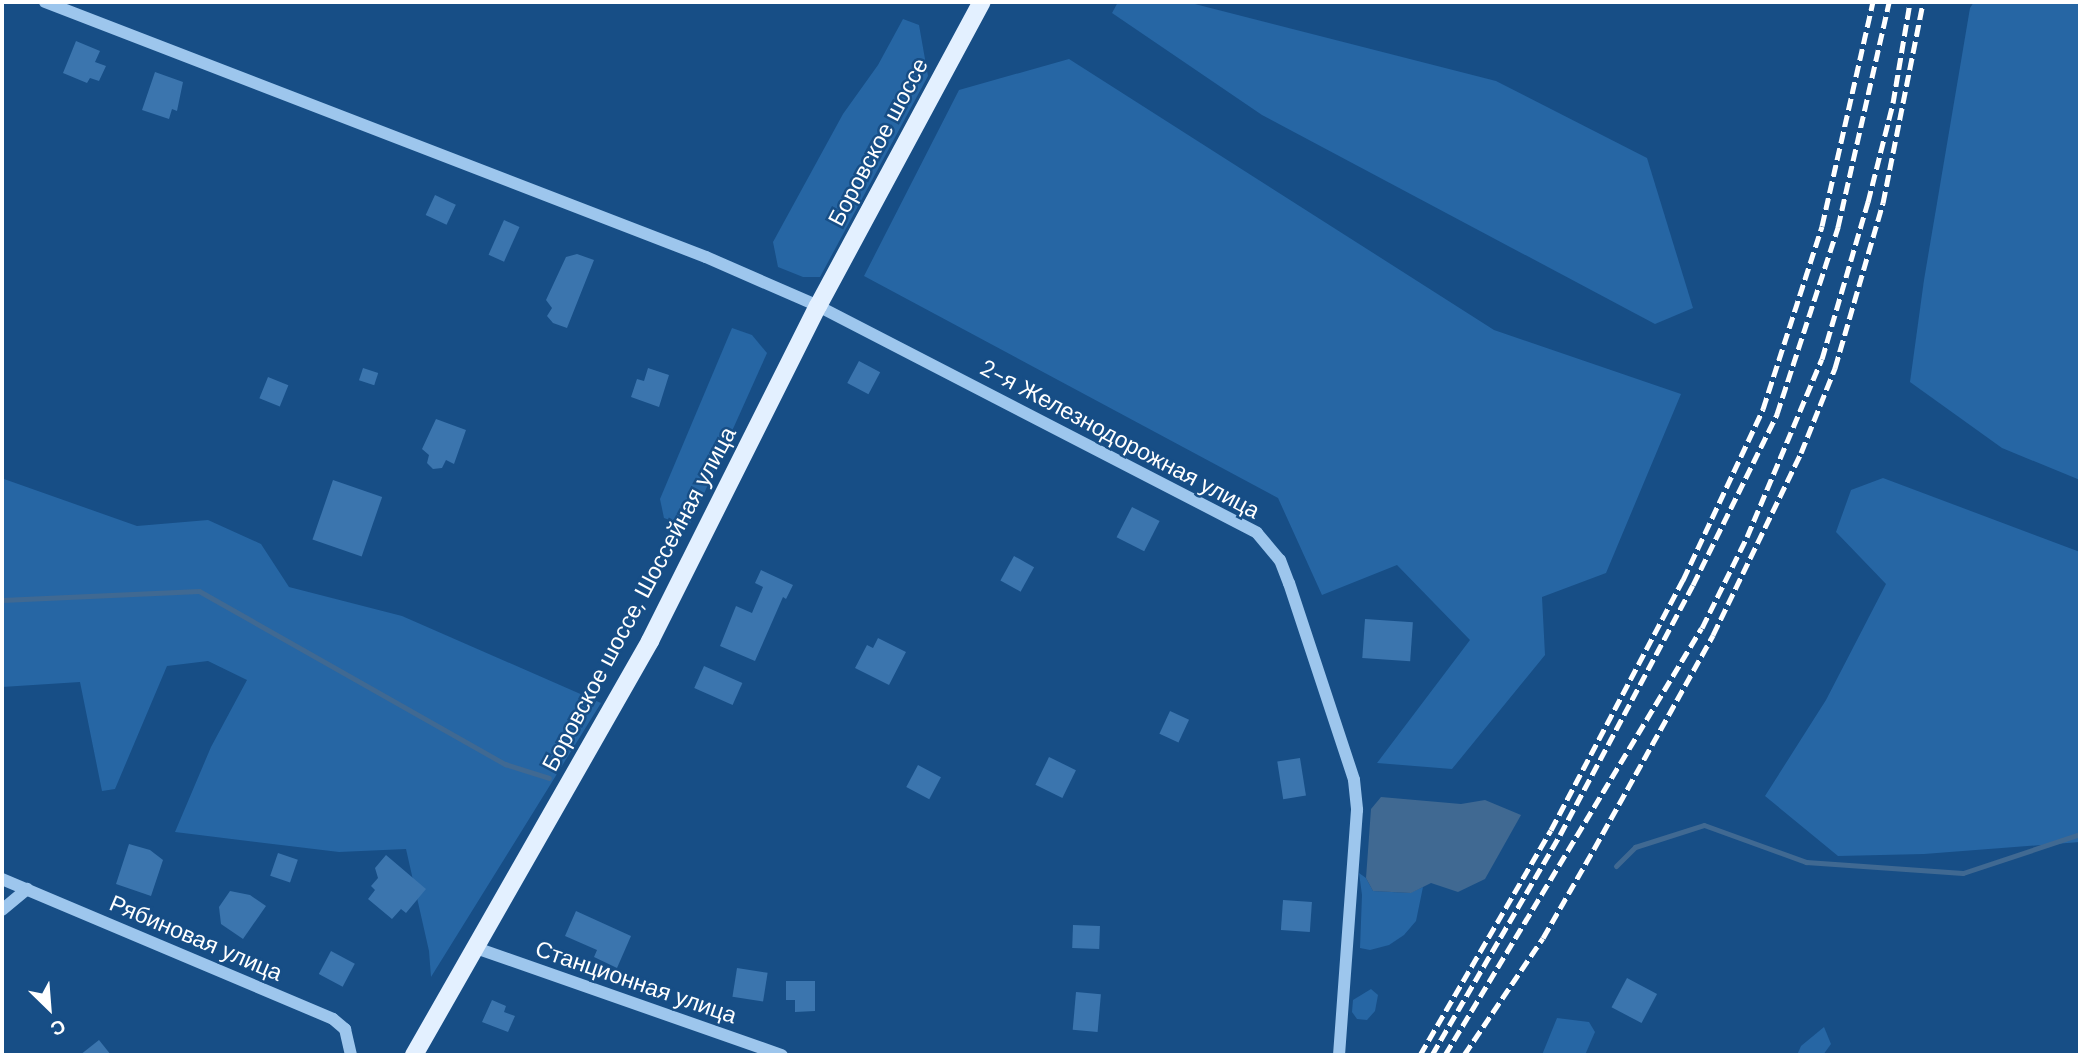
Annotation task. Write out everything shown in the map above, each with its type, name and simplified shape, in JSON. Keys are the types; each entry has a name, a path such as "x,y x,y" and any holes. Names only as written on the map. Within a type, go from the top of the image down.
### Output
{"main road":[{"name":"Боровское шоссе","path":"818,306 982,2"},
{"name":"Боровское шоссе, Шоссейная улица","path":"476,948 650,641 818,306"},
{"path":"414,1055 476,948"}],"street":[{"name":"2-я Железнодорожная улица","path":"45,2 620,223 818,306 1257,533 1280,560 1354,780 1357,810 1339,1055"},
{"name":"Рябиновая улица","path":"2,879 333,1019 345,1029 351,1055"},
{"path":"2,910 27,890"},
{"name":"Станционная улица","path":"476,948 782,1055"}],"shaded area":[{"path":"1118,2 1187,2 1496,81 1647,158 1693,308 1655,324 1262,115 1112,13"},
{"path":"1974,2 2080,2 2080,480 2002,448 1910,382 1924,280 1970,8"},
{"path":"903,19 919,25 928,76 820,277 803,277 778,267 773,242 843,114 878,65"},
{"path":"1069,59 1494,330 1681,394 1606,573 1542,597 1545,655 1452,769 1377,763 1470,640 1397,565 1322,595 1278,498 864,276 959,90"},
{"path":"732,328 752,335 767,353 689,527 664,518 660,499"},
{"path":"2,471 4,479 137,526 208,520 261,544 289,587 402,616 601,703 431,977 429,951 406,849 339,852 175,832 211,747 247,680 208,661 167,666 115,789 102,791 80,682 2,687"},
{"path":"1883,478 2080,552 2080,842 1924,854 1838,856 1765,796 1826,700 1886,584 1836,532 1851,490"},
{"path":"1381,797 1461,804 1485,800 1521,815 1485,879 1458,892 1431,883 1411,893 1373,891 1366,878 1371,809"},
{"path":"1359,873 1366,878 1373,891 1410,893 1423,887 1416,921 1404,935 1389,945 1370,950 1360,948 1362,895"},
{"path":"1371,989 1378,995 1375,1011 1367,1020 1357,1019 1352,1012 1353,1000"},
{"path":"1557,1018 1589,1022 1595,1032 1585,1055 1542,1055"},
{"path":"1824,1027 1831,1044 1823,1055 1797,1055 1801,1046"}],"building":[{"path":"76,41 100,51 95,62 106,66 99,81 90,78 87,83 63,73"},
{"path":"155,72 183,82 177,111 172,109 169,119 142,110"},
{"path":"435,195 456,205 447,225 426,215"},
{"path":"504,220 520,227 504,262 489,255"},
{"path":"577,254 594,260 567,328 553,323 547,316 552,308 546,300 566,257"},
{"path":"859,361 880,372 868,394 847,383"},
{"path":"363,368 378,373 374,385 359,380"},
{"path":"648,368 669,375 659,407 631,397 637,379 644,381"},
{"path":"268,377 288,385 280,407 259,398"},
{"path":"436,419 466,430 454,464 446,460 442,468 433,469 427,463 429,455 422,449"},
{"path":"333,480 382,497 362,556 312,540"},
{"path":"1132,507 1160,521 1144,551 1117,537"},
{"path":"1014,556 1034,567 1021,592 1000,580"},
{"path":"761,570 793,585 786,599 783,597 755,661 720,646 736,606 752,613 763,587 755,583"},
{"path":"1365,619 1413,622 1410,661 1362,658"},
{"path":"878,638 906,652 889,685 855,668 867,645 873,648"},
{"path":"704,666 742,683 733,705 694,688"},
{"path":"1170,711 1189,720 1178,743 1159,734"},
{"path":"1049,757 1076,770 1062,798 1035,785"},
{"path":"1300,758 1306,796 1283,799 1277,762"},
{"path":"918,765 941,777 929,799 906,787"},
{"path":"129,844 150,850 163,860 151,896 116,884"},
{"path":"278,853 298,860 290,883 270,876"},
{"path":"386,855 426,889 406,913 401,909 392,919 368,899 375,890 371,886 378,878 375,868"},
{"path":"230,891 250,895 266,906 243,939 221,924 219,907"},
{"path":"1283,900 1312,902 1310,932 1281,930"},
{"path":"576,911 631,936 617,968 594,957 597,950 565,936"},
{"path":"1073,925 1100,926 1099,949 1072,948"},
{"path":"331,951 355,964 343,987 319,974"},
{"path":"737,968 768,973 763,1001 732,997"},
{"path":"1627,978 1657,994 1642,1023 1612,1007"},
{"path":"786,981 815,981 815,1011 795,1012 795,1000 786,1000"},
{"path":"1076,992 1101,994 1098,1032 1073,1030"},
{"path":"492,1000 506,1006 504,1012 515,1016 508,1032 482,1022"},
{"path":"99,1040 111,1055 80,1055"}],"waterway":[{"path":"2,600 199,591 505,764 549,778"},
{"path":"1616,866 1635,847 1704,825 1806,862 1963,873 2080,834"}],"railway":[{"path":"1420,1055 1551,830 1683,580 1763,409 1822,226 1873,2"},
{"path":"1432,1055 1560,835 1693,585 1777,414 1838,227 1889,2"},
{"path":"1445,1055 1702,628 1747,537 1822,359 1868,202 1893,103 1910,2"},
{"path":"1464,1055 1543,938 1594,849 1713,635 1801,453 1835,368 1883,203 1923,2"}]}
